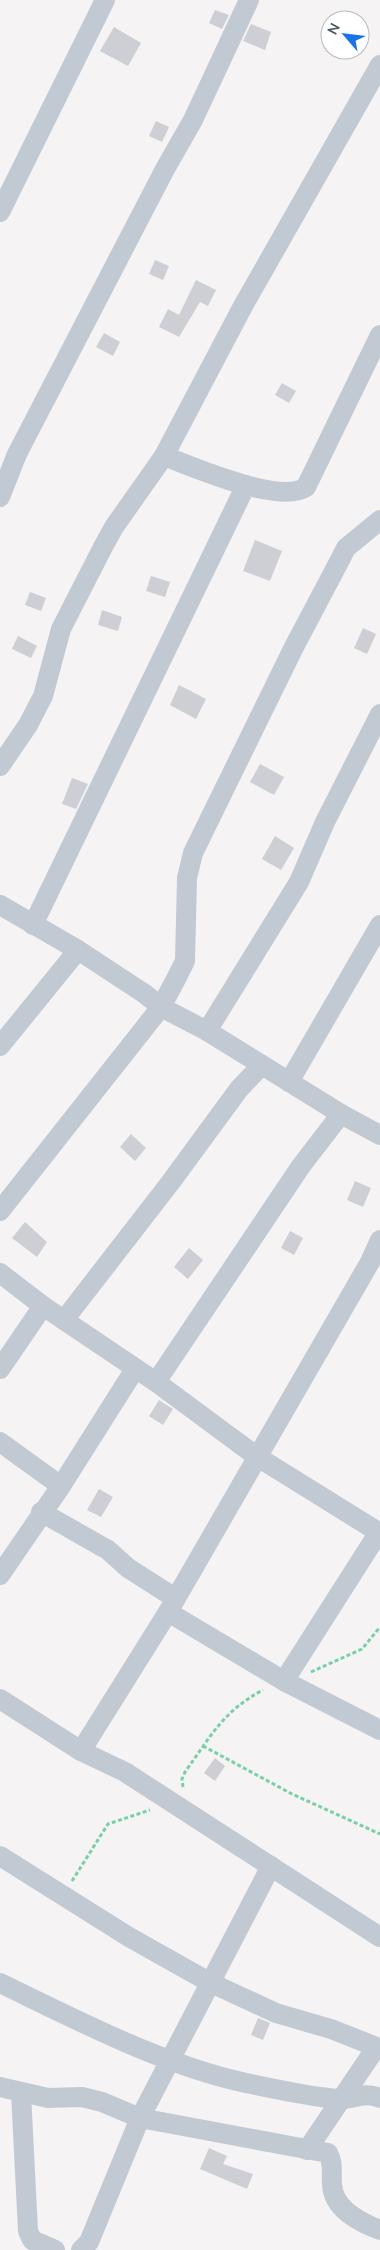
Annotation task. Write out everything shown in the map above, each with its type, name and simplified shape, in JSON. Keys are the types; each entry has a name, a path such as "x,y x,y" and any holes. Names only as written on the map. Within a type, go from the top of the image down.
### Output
{"street":[{"path":"0,212 105,0"},
{"path":"0,497 17,454 165,169 193,120 249,0"},
{"path":"0,766 28,725 43,696 61,630 104,545 114,527 164,456 243,306 380,65"},
{"path":"164,456 246,485 286,493 299,492 306,487 380,334"},
{"path":"33,925 246,485"},
{"path":"0,1211 161,1007 184,961 187,878 193,854 294,647 346,548 380,520"},
{"path":"207,1031 299,882 325,822 380,714"},
{"path":"0,905 78,950 145,994 161,1007 207,1031 341,1114 380,1135"},
{"path":"289,1082 380,925"},
{"path":"0,1046 78,950"},
{"path":"64,1320 176,1176 239,1089 262,1065"},
{"path":"156,1382 301,1166 341,1114"},
{"path":"81,1751 171,1605 370,1262 380,1240"},
{"path":"0,1273 42,1306 156,1382 256,1456 379,1532 284,1681"},
{"path":"0,1370 42,1306"},
{"path":"0,1575 41,1512 61,1486 135,1369"},
{"path":"0,1442 61,1486"},
{"path":"41,1512 108,1550 171,1605 284,1681 380,1730"},
{"path":"0,1699 81,1751 125,1772 380,1937"},
{"path":"0,1856 63,1896 209,1982 276,2013 373,2044 375,2049 308,2150"},
{"path":"81,2250 89,2242 140,2118 209,1982 271,1866"},
{"path":"0,1983 169,2060 209,2074 247,2083 341,2099 363,2094 380,2098"},
{"path":"0,2087 48,2098 82,2097 102,2102 140,2118 328,2154 333,2171 332,2184 338,2204 353,2217 380,2230"},
{"path":"21,2093 28,2231 32,2240 55,2250"}],"path":[{"path":"63,1896 108,1824 172,1803 184,1792 182,1778 185,1772 232,1710 270,1686 319,1670 362,1649 380,1627"},
{"path":"204,1746 292,1794 380,1834"}],"building":[{"path":"215,10 229,15 222,29 209,23"},
{"path":"251,24 271,32 265,50 243,41"},
{"path":"114,27 141,43 128,66 100,51"},
{"path":"156,121 169,127 162,142 149,136"},
{"path":"155,260 169,266 163,280 149,274"},
{"path":"196,280 216,290 208,306 200,302 179,337 159,327 168,309 179,315"},
{"path":"104,333 120,342 113,356 96,347"},
{"path":"282,383 296,391 289,403 275,395"},
{"path":"255,540 282,551 270,581 243,571"},
{"path":"151,576 170,582 165,597 146,591"},
{"path":"30,592 46,598 41,611 25,605"},
{"path":"102,610 122,617 118,631 98,625"},
{"path":"363,628 376,634 367,654 354,648"},
{"path":"18,636 37,646 31,658 12,649"},
{"path":"179,685 206,699 196,719 170,705"},
{"path":"260,764 284,777 274,795 250,782"},
{"path":"72,778 88,784 76,809 62,804"},
{"path":"275,836 294,848 281,870 262,859"},
{"path":"131,1134 146,1148 135,1161 120,1147"},
{"path":"355,1181 371,1188 363,1207 347,1200"},
{"path":"25,1222 47,1242 37,1257 12,1238"},
{"path":"290,1231 303,1238 294,1255 281,1248"},
{"path":"189,1248 203,1260 188,1279 174,1267"},
{"path":"159,1400 173,1409 163,1425 149,1416"},
{"path":"99,1489 113,1497 101,1517 87,1510"},
{"path":"215,1758 225,1766 215,1781 204,1773"},
{"path":"258,2018 270,2023 263,2040 251,2035"},
{"path":"209,2148 227,2156 223,2164 253,2174 247,2189 200,2169"}]}
